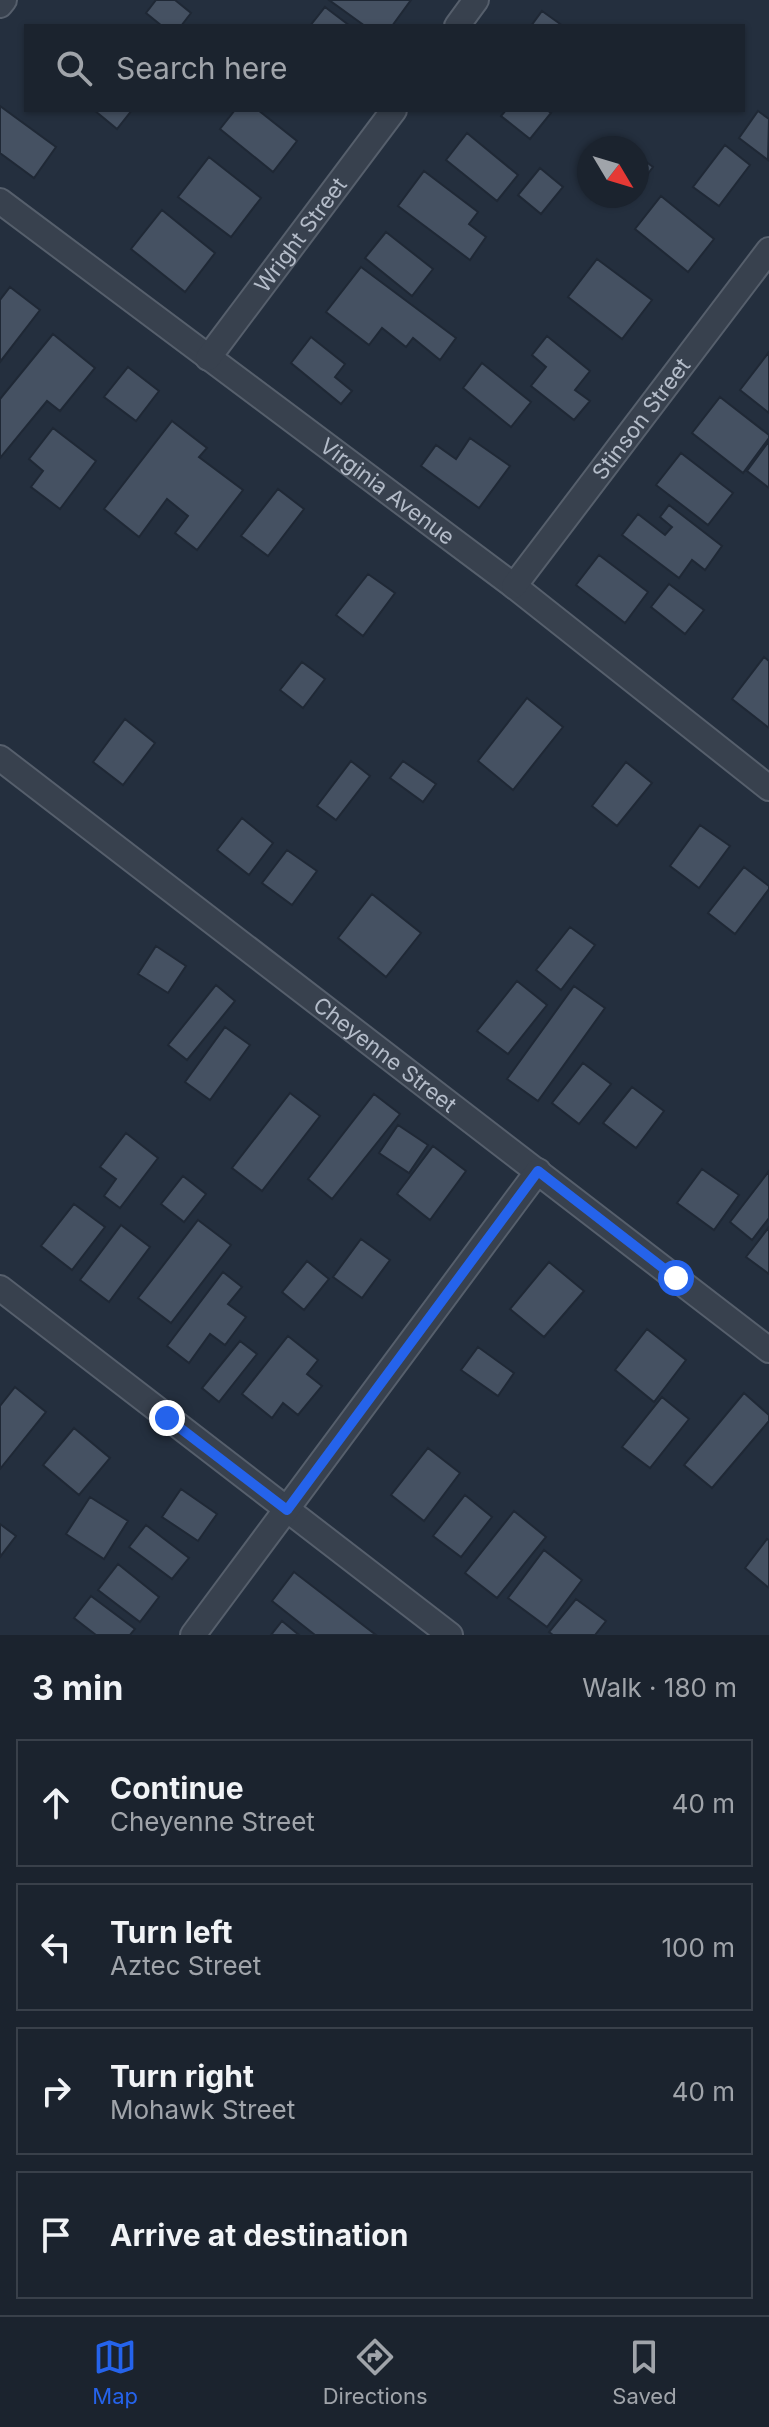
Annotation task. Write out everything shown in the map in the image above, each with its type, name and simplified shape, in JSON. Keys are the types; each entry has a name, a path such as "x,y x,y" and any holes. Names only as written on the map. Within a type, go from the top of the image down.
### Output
{"street":[{"path":"0,5 4,0"},
{"path":"458,24 476,0"},
{"name":"Wright Street","path":"208,358 392,112"},
{"name":"Virginia Avenue","path":"0,201 514,586 769,788"},
{"name":"Stinson Street","path":"514,586 769,250"},
{"name":"Cheyenne Street","path":"0,758 769,1350"},
{"path":"193,1635 538,1171"},
{"path":"0,1288 450,1635"}],"building":[{"path":"156,0 175,0 191,13 183,24 160,24 146,13"},
{"path":"329,0 411,0 393,24 362,24"},
{"path":"325,7 347,24 312,24"},
{"path":"542,11 560,24 532,24"},
{"path":"0,106 56,147 34,178 0,153"},
{"path":"758,111 769,119 768,160 739,138"},
{"path":"96,112 130,112 117,129"},
{"path":"233,112 261,112 297,141 273,172 220,129"},
{"path":"504,112 551,113 530,139 501,116"},
{"path":"467,133 518,175 497,201 446,160"},
{"path":"725,145 750,165 719,206 693,187"},
{"path":"209,157 261,198 231,237 178,197"},
{"path":"540,168 563,187 541,214 518,195"},
{"path":"424,171 478,212 469,224 486,237 470,260 398,206"},
{"path":"661,196 714,239 688,272 635,229"},
{"path":"162,210 215,253 185,292 131,249"},
{"path":"386,232 433,269 412,296 365,258"},
{"path":"597,259 652,300 622,339 568,297"},
{"path":"361,267 456,338 440,360 413,338 406,347 382,328 369,345 326,312"},
{"path":"10,287 40,310 0,362 0,300"},
{"path":"53,334 95,368 60,411 47,401 0,458 0,399"},
{"path":"547,336 590,371 575,390 590,401 574,420 531,386 546,367 532,355"},
{"path":"311,337 345,364 335,377 352,391 341,404 291,363"},
{"path":"769,352 769,413 740,390"},
{"path":"482,363 531,402 511,427 463,388"},
{"path":"128,367 159,391 136,421 104,397"},
{"path":"720,397 769,435 743,473 692,433"},
{"path":"172,421 207,448 199,457 243,490 197,550 175,533 188,516 167,499 139,537 104,509"},
{"path":"53,428 96,461 60,509 31,487 43,471 29,459"},
{"path":"470,438 510,466 479,508 421,466 436,445 456,459"},
{"path":"769,441 769,488 747,471"},
{"path":"681,453 733,493 708,525 656,485"},
{"path":"278,489 304,509 268,556 241,536"},
{"path":"669,505 722,546 705,570 692,560 679,578 622,535 638,514 665,535 672,527 660,517"},
{"path":"599,555 648,592 625,623 576,585"},
{"path":"368,574 395,593 363,636 336,615"},
{"path":"669,584 704,610 685,634 651,607"},
{"path":"764,657 769,661 769,728 732,699"},
{"path":"302,662 325,679 303,708 280,690"},
{"path":"527,698 563,727 513,790 478,761"},
{"path":"125,719 155,743 123,785 93,762"},
{"path":"351,761 370,776 336,820 317,806"},
{"path":"403,761 436,784 423,802 390,778"},
{"path":"626,762 652,783 617,826 592,806"},
{"path":"242,818 273,843 249,875 217,850"},
{"path":"700,825 730,846 699,888 670,866"},
{"path":"287,850 317,871 292,905 262,883"},
{"path":"744,867 769,889 735,934 708,913"},
{"path":"372,894 421,933 386,977 338,938"},
{"path":"570,927 595,945 561,990 536,970"},
{"path":"156,946 186,966 168,993 138,974"},
{"path":"517,981 547,1005 508,1054 477,1031"},
{"path":"216,985 235,1001 187,1060 168,1045"},
{"path":"574,986 605,1008 538,1101 507,1079"},
{"path":"225,1027 250,1045 210,1100 185,1082"},
{"path":"583,1063 611,1084 579,1124 552,1103"},
{"path":"632,1087 664,1111 636,1148 603,1123"},
{"path":"290,1093 320,1116 262,1191 232,1168"},
{"path":"374,1094 400,1114 332,1199 308,1179"},
{"path":"398,1125 428,1145 409,1173 379,1153"},
{"path":"126,1133 158,1158 120,1208 104,1196 116,1179 100,1167"},
{"path":"433,1146 466,1171 430,1220 397,1194"},
{"path":"702,1169 739,1195 714,1230 677,1203"},
{"path":"769,1171 769,1218 752,1240 730,1222"},
{"path":"183,1176 206,1194 184,1222 161,1204"},
{"path":"74,1204 105,1227 72,1270 41,1246"},
{"path":"198,1220 231,1245 171,1323 138,1298"},
{"path":"121,1225 150,1247 109,1302 80,1280"},
{"path":"769,1227 769,1274 746,1257"},
{"path":"361,1239 390,1260 362,1298 333,1277"},
{"path":"307,1261 329,1279 304,1310 282,1292"},
{"path":"549,1262 584,1291 544,1337 510,1309"},
{"path":"223,1272 242,1287 228,1304 246,1317 225,1345 210,1334 189,1363 167,1346"},
{"path":"647,1329 686,1360 654,1402 615,1370"},
{"path":"288,1336 318,1360 307,1374 322,1386 298,1415 283,1403 272,1418 242,1394"},
{"path":"240,1341 257,1354 219,1402 202,1388"},
{"path":"478,1347 514,1373 498,1396 461,1370"},
{"path":"15,1387 46,1412 0,1469 0,1406"},
{"path":"744,1393 769,1415 769,1421 712,1488 684,1465"},
{"path":"662,1397 689,1419 650,1468 622,1447"},
{"path":"74,1428 110,1458 79,1495 43,1465"},
{"path":"428,1448 460,1473 424,1521 391,1495"},
{"path":"181,1489 217,1514 198,1541 162,1517"},
{"path":"465,1495 492,1517 461,1557 433,1536"},
{"path":"90,1497 128,1521 104,1559 66,1534"},
{"path":"514,1511 546,1537 497,1598 465,1573"},
{"path":"0,1524 16,1536 0,1557"},
{"path":"146,1525 189,1558 172,1579 129,1547"},
{"path":"769,1540 769,1588 745,1568"},
{"path":"544,1550 582,1580 547,1627 508,1598"},
{"path":"118,1564 159,1597 140,1622 98,1590"},
{"path":"294,1572 376,1635 315,1635 272,1601"},
{"path":"91,1596 135,1629 130,1635 96,1635 74,1618"},
{"path":"576,1599 606,1621 595,1635 553,1635 549,1632"},
{"path":"282,1621 299,1635 271,1635"}],"route":[{"path":"167,1418 287,1510 538,1171 676,1278"}]}
